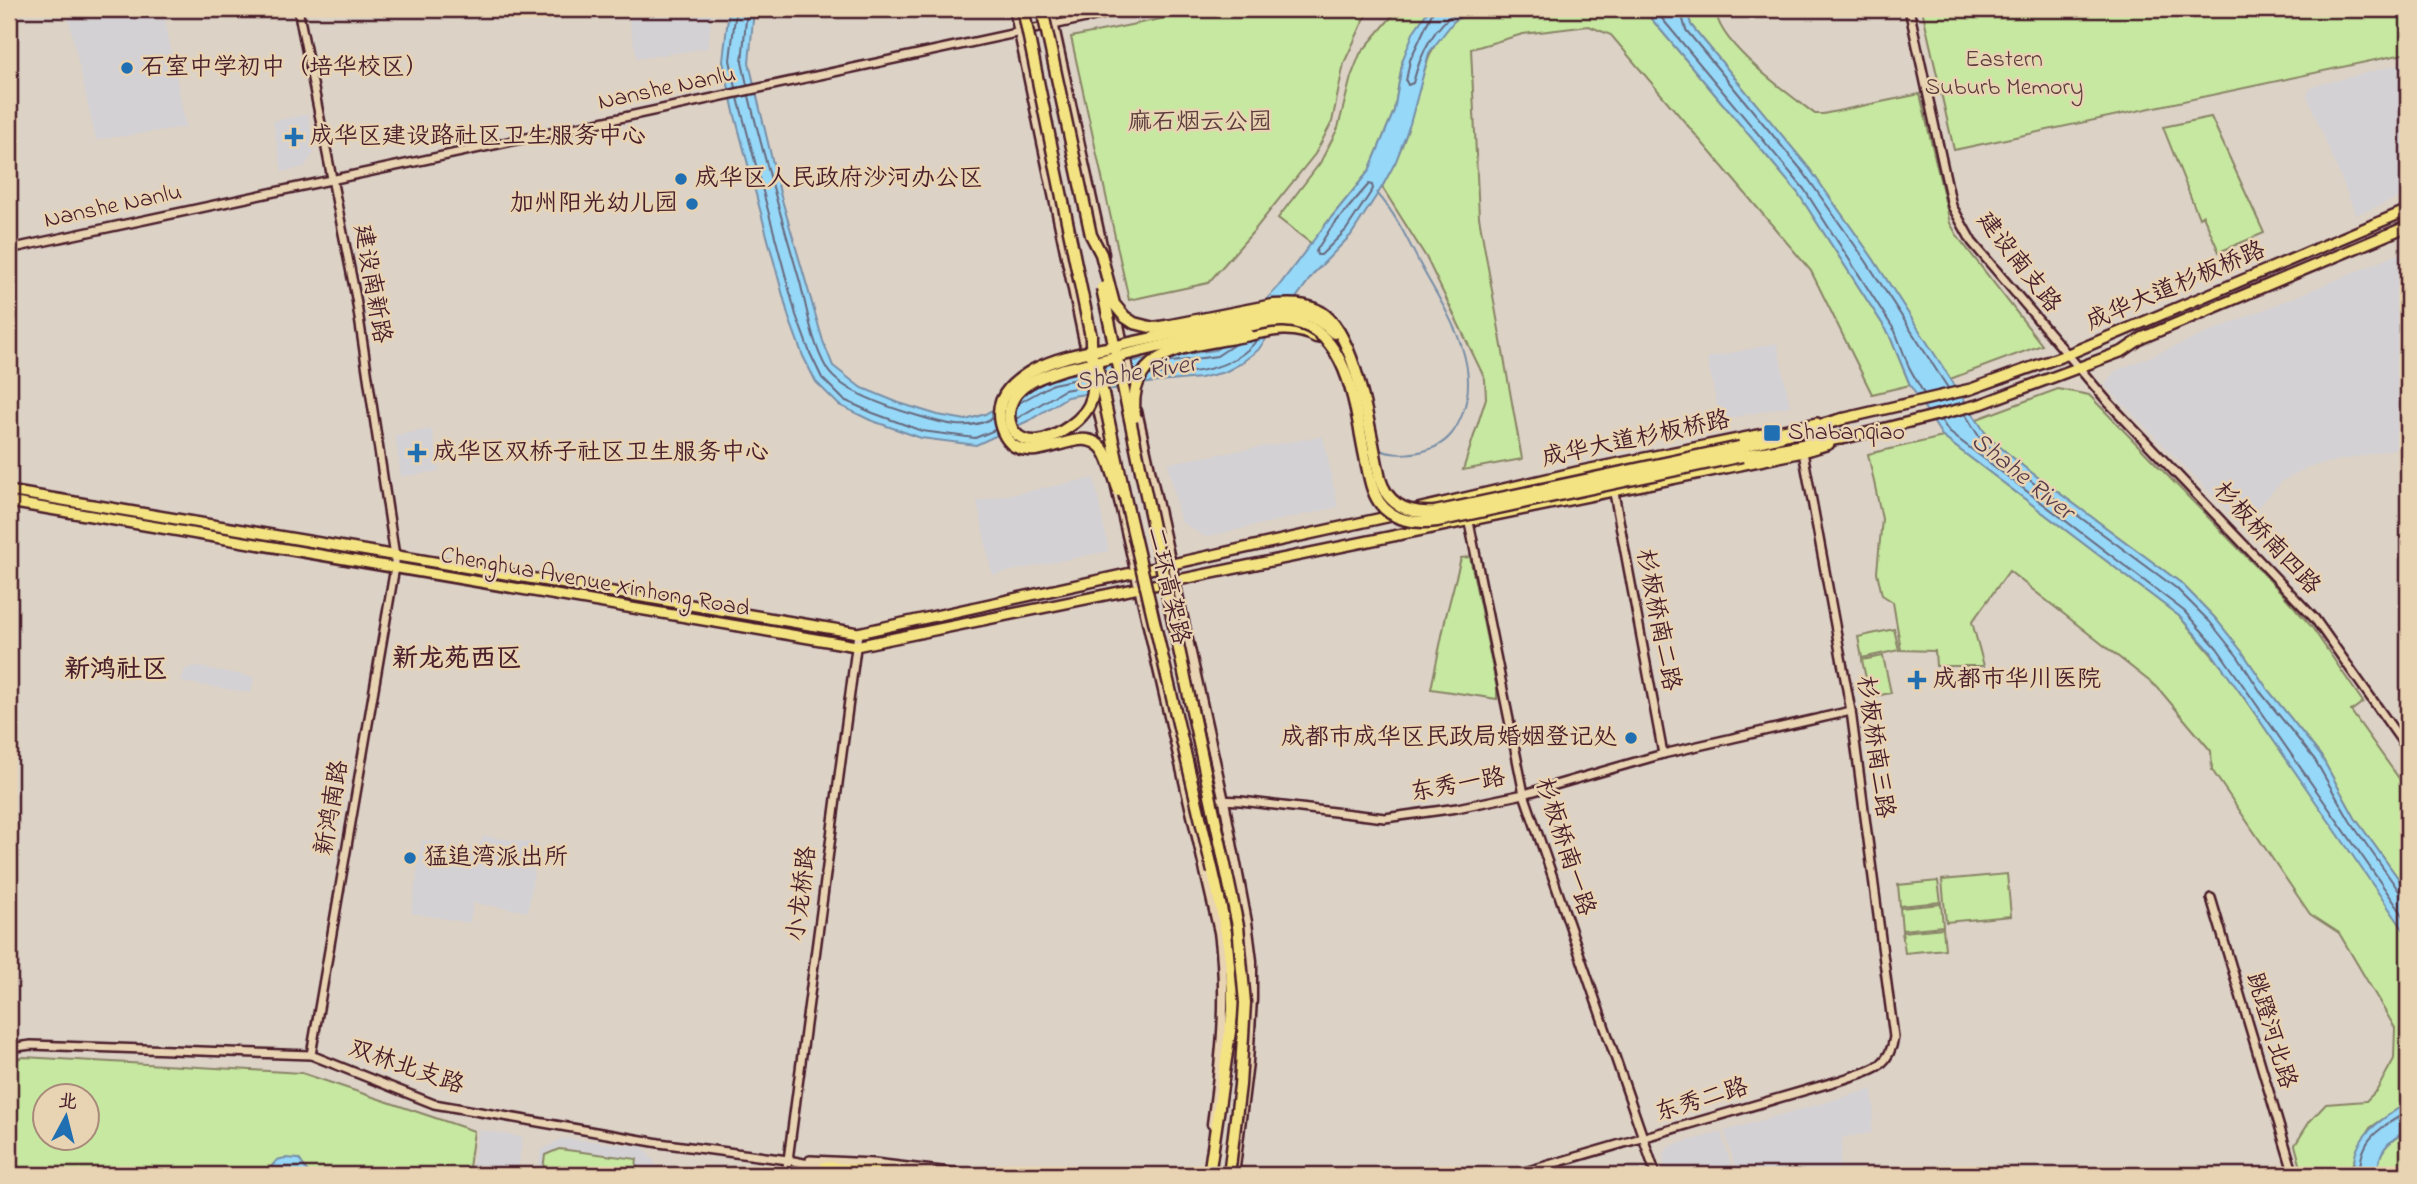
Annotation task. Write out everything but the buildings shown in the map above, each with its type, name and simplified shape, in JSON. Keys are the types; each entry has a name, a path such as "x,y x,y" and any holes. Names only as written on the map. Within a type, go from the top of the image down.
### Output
{"highway":[{"name":"二环高架路","path":"1023,9 1126,502 1228,933 1233,1011 1207,1175"},
{"name":"二环高架路","path":"1042,9 1238,926 1245,1003 1232,1175"},
{"path":"1091,235 1101,254 1114,304 1134,323 1154,328 1166,327 1253,308 1291,303 1308,306 1323,313 1335,326 1354,363 1382,487 1394,502 1415,512 1436,512 1741,452 1847,437"},
{"path":"1126,502 1118,489 1104,450 1095,443 1077,439 1058,447 1032,450 1013,445 1005,437 999,416 1000,404 1013,384 1034,370 1073,356 1283,312 1321,321 1346,346"},
{"path":"1090,333 1090,359 1092,368 1093,377 1092,397 1082,416 1062,431 1044,439 1026,440 1017,435 1010,426 1010,406 1015,396 1032,382 1064,369 1077,366 1090,363 1103,360 1129,354 1195,339 1270,321 1286,321 1314,329 1323,335 1335,352 1347,378 1373,490 1384,508 1404,519 1425,523 1741,452 1843,419"},
{"path":"1138,456 1134,407 1137,385 1149,365 1163,355 1286,329 1307,332 1335,352"},
{"path":"825,1167 911,1175"}],"main road":[{"path":"1014,9 1096,401 1219,932 1225,982 1221,1058 1207,1175"},
{"path":"1050,9 1224,802 1247,922 1253,979 1248,1062 1232,1175"},
{"name":"成华大道杉板桥路","path":"1136,572 1581,471 1798,425 1843,419 1971,389 2066,355 2408,210"},
{"name":"成华大道杉板桥路","path":"1174,582 1803,452 1847,437 1981,404 2123,351 2142,338 2408,226"},
{"name":"Chenghua Avenue Xinhong Road","path":"9,491 859,633 1136,572"},
{"name":"Chenghua Avenue Xinhong Road","path":"9,502 856,646 1174,582"}],"street":[{"name":"建设南新路","path":"298,9 355,298 395,568"},
{"name":"Nanshe Nanlu","path":"9,249 1128,9"},
{"name":"建设南支路","path":"1909,9 1952,206 1972,242 2077,369"},
{"name":"杉板桥南四路","path":"2077,369 2315,619 2408,750"},
{"name":"杉板桥南三路","path":"1803,452 1851,710 1894,1037 1893,1049"},
{"name":"杉板桥南二路","path":"1614,493 1663,754"},
{"name":"杉板桥南一路","path":"1469,522 1524,794 1656,1175"},
{"name":"新鸿南路","path":"311,1055 395,568"},
{"name":"小龙桥路","path":"786,1175 859,633"},
{"name":"东秀一路","path":"1189,799 1385,818 1457,808 1524,794 1663,754 1851,710"},
{"name":"跳蹬河北路","path":"2211,898 2294,1175"},
{"name":"双林北支路","path":"9,1048 31,1045 311,1055 434,1104 659,1143 788,1160"},
{"name":"东秀二路","path":"1514,1175 1842,1080 1875,1067 1888,1059 1893,1049"},
{"path":"788,1160 825,1167"},
{"path":"788,1160 874,1163 975,1175"}],"shaded area":[{"name":"石室中学初中（培华校区）","path":"66,9 163,9 186,127 96,140"},
{"path":"612,9 712,9 708,48 637,59 628,14 614,17"},
{"path":"2408,62 2408,194 2356,215 2307,96 2309,90 2314,86"},
{"name":"成华区建设路社区卫生服务中心","path":"308,114 314,153 304,167 282,172 273,121"},
{"path":"2408,250 2408,446 2308,467 2284,480 2250,515 2237,520 2104,385 2115,371"},
{"path":"1777,343 1790,406 1720,420 1707,358"},
{"name":"成华区双桥子社区卫生服务中心","path":"432,429 439,471 401,477 395,435"},
{"path":"1323,436 1338,507 1205,537 1180,521 1168,463"},
{"path":"1094,478 1109,551 992,575 977,501"},
{"path":"195,666 254,677 251,693 181,682 185,669"},
{"path":"484,836 538,844 528,912 473,903 470,923 411,913 422,840 476,849"},
{"path":"1872,1089 1874,1110 1871,1133 1843,1137 1839,1175 1738,1175 1724,1131"},
{"path":"479,1130 523,1137 517,1175 471,1175"},
{"path":"1721,1132 1734,1175 1666,1175 1663,1158 1672,1145"},
{"path":"563,1138 643,1147 655,1163 654,1175 537,1175 541,1150"}],"green space":[{"name":"麻石烟云公园","path":"1210,9 1369,9 1344,63 1332,122 1315,154 1252,233 1208,283 1129,300 1071,37"},
{"path":"1398,9 1430,9 1403,59 1394,111 1369,171 1312,244 1278,218 1320,163 1338,128 1360,54"},
{"path":"1475,9 1643,9 1798,193 1889,334 1910,385 1872,394 1811,271 1611,35 1589,26 1523,34 1471,49 1479,217 1522,459 1463,470 1486,398 1485,379 1426,257 1382,187 1405,139 1429,56 1446,28"},
{"path":"1687,9 1716,9 1727,37 1740,51 1772,81 1815,114 1920,94 1950,223 2042,345 1950,379 1872,257 1809,168 1691,25"},
{"name":"Eastern Suburb Memory","path":"1922,9 2408,9 2408,53 1954,150"},
{"path":"2211,117 2264,233 2219,252 2203,215 2199,218 2163,127"},
{"path":"2058,389 2089,395 2311,626 2363,702 2351,711 2408,791 2408,892 2355,818 2321,756 2215,618 2181,583 2024,467 1988,437 1977,419"},
{"path":"1943,437 2179,616 2223,668 2404,927 2408,936 2408,1102 2370,1128 2352,1165 2353,1175 2303,1175 2295,1145 2310,1121 2326,1104 2366,1101 2377,1090 2394,1059 2395,1028 2339,933 2310,914 2212,770 2211,751 2158,688 2009,571 1972,622 1984,666 1936,666 1935,651 1901,650 1893,602 1882,595 1877,572 1882,519 1868,454"},
{"path":"1470,557 1497,699 1431,689 1461,558"},
{"path":"1894,629 1899,650 1862,658 1858,637"},
{"path":"1883,656 1891,693 1870,697 1862,660"},
{"path":"2007,874 2011,916 1946,922 1942,880"},
{"path":"1938,881 1941,902 1900,906 1898,885"},
{"path":"1941,904 1943,926 1902,930 1900,908"},
{"path":"1943,928 1945,949 1905,953 1902,932"},
{"path":"24,1057 302,1073 474,1131 468,1175 24,1175 9,1165 9,1061"},
{"path":"2408,1130 2408,1175 2378,1175 2379,1159 2385,1148"},
{"path":"559,1149 637,1159 635,1175 542,1175 545,1155"}],"water":[{"name":"Shahe River","path":"729,9 754,9 749,63 780,193 823,341 833,366 860,387 899,403 966,420 985,414 1051,377 1112,364 1215,350 1225,344 1278,287 1369,171 1394,111 1403,59 1414,31 1428,11 1475,9 1454,21 1429,53 1410,124 1396,161 1382,187 1351,235 1315,272 1258,350 1225,372 1067,397 1030,420 976,445 921,438 870,420 839,405 816,382 789,318 734,112 723,61"},
{"name":"Shahe River","path":"1643,9 1687,9 1691,25 1809,168 1872,257 1988,437 2024,467 2181,583 2215,618 2321,756 2355,818 2408,892 2408,936 2247,702 2211,652 2179,616 1943,437 1910,385 1889,334 1798,193"},
{"path":"2408,1102 2408,1130 2385,1148 2379,1159 2378,1175 2354,1175 2354,1161 2362,1140 2378,1123"},
{"path":"299,1159 310,1175 264,1175 277,1160"}],"waterway":[{"path":"1377,193 1401,228 1450,319 1465,356 1468,376 1462,415 1448,438 1435,447 1414,453 1399,454 1378,449"}],"place":[{"name":"石室中学初中（培华校区）","path":"127,68"},
{"name":"成华区建设路社区卫生服务中心","path":"294,137"},
{"name":"成华区人民政府沙河办公区","path":"681,179"},
{"name":"加州阳光幼儿园","path":"692,204"},
{"name":"Shabanqiao","path":"1772,433"},
{"name":"成华区双桥子社区卫生服务中心","path":"417,453"},
{"name":"成都市华川医院","path":"1917,680"},
{"name":"成都市成华区民政局婚姻登记处","path":"1631,738"},
{"name":"猛追湾派出所","path":"410,858"}],"district":[{"name":"新龙苑西区","path":"457,660"},
{"name":"新鸿社区","path":"116,671"}]}
